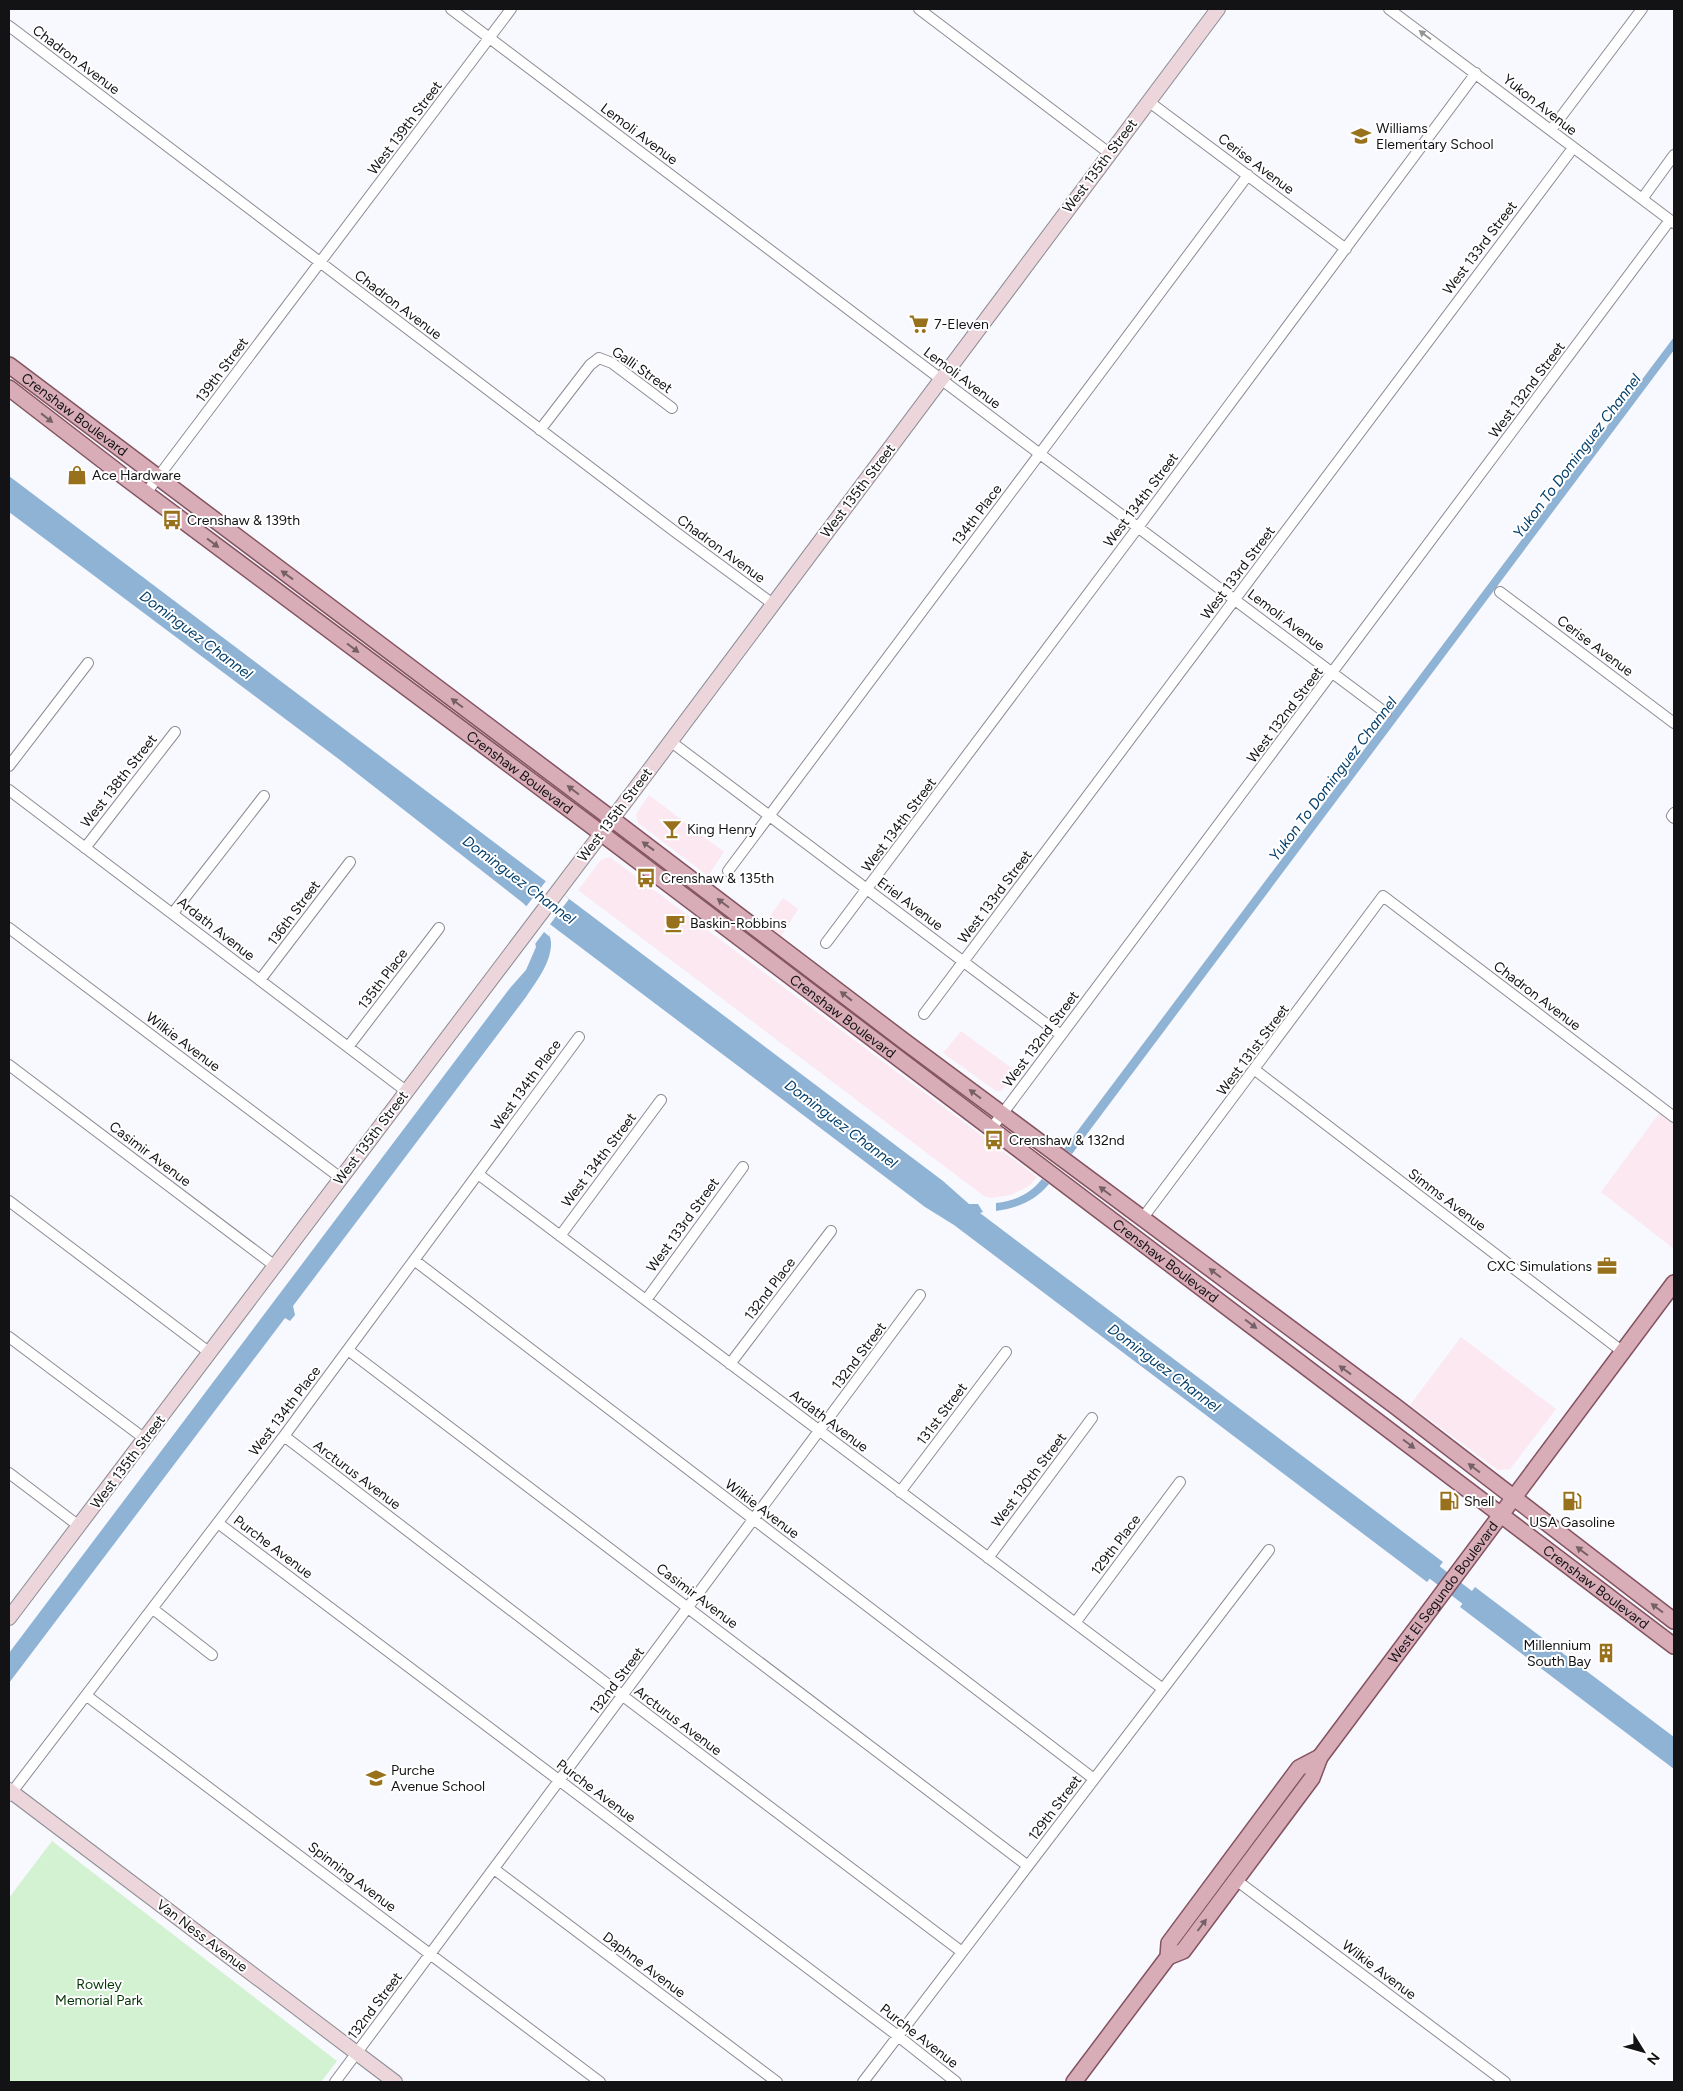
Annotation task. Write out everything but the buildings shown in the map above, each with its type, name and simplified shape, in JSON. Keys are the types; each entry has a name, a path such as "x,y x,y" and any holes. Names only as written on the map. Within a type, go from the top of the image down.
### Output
{"main road":[{"name":"Crenshaw Boulevard","path":"9,365 1002,1114 1395,1406 1674,1621"},
{"name":"Crenshaw Boulevard","path":"9,388 1131,1233 1674,1646"},
{"path":"314,619 326,604"},
{"path":"484,747 496,732"},
{"path":"1131,1233 1142,1219"},
{"name":"West El Segundo Boulevard","path":"1074,2082 1168,1957 1183,1951 1236,1880 1234,1875 1236,1868 1674,1283"},
{"name":"West El Segundo Boulevard","path":"1168,1957 1169,1943 1299,1768 1320,1757"}],"street":[{"name":"Lemoli Avenue","path":"451,9 1386,713"},
{"name":"West 139th Street","path":"320,263 511,9"},
{"path":"919,9 1109,153"},
{"name":"West 135th Street","path":"10,1613 79,1526 342,1179 406,1091 1218,9"},
{"name":"Yukon Avenue","path":"1389,9 1672,222"},
{"path":"1551,130 1642,9"},
{"name":"Chadron Avenue","path":"9,26 540,430 773,604"},
{"name":"West 134th Street","path":"826,942 868,889 1476,73"},
{"name":"Cerise Avenue","path":"1148,101 1346,249"},
{"name":"West 133rd Street","path":"924,1014 1573,148"},
{"path":"1642,199 1674,156"},
{"name":"134th Place","path":"728,871 1248,175"},
{"name":"West 132nd Street","path":"991,1129 1672,222"},
{"name":"139th Street","path":"146,493 320,263"},
{"name":"Galli Street","path":"540,430 590,365 599,358 612,363 672,408"},
{"name":"Cerise Avenue","path":"1500,592 1674,723"},
{"path":"9,766 88,663"},
{"name":"West 138th Street","path":"85,848 175,732"},
{"name":"Eriel Avenue","path":"670,741 1061,1035"},
{"name":"Ardath Avenue","path":"9,790 406,1091"},
{"path":"173,913 264,796"},
{"path":"1674,813 1672,816 1674,818"},
{"name":"136th Street","path":"260,980 350,862"},
{"name":"Chadron Avenue","path":"1383,896 1674,1117"},
{"name":"West 131st Street","path":"1142,1219 1383,896"},
{"name":"Wilkie Avenue","path":"9,928 342,1179"},
{"name":"135th Place","path":"348,1047 439,928"},
{"name":"West 134th Place","path":"10,1793 284,1436 578,1037"},
{"name":"Casimir Avenue","path":"9,1065 275,1266"},
{"name":"Simms Avenue","path":"1255,1070 1623,1352"},
{"name":"West 134th Street","path":"560,1236 661,1100"},
{"name":"West 133rd Street","path":"646,1300 743,1167"},
{"name":"Ardath Avenue","path":"478,1174 1163,1689"},
{"path":"9,1200 210,1353"},
{"name":"132nd Place","path":"730,1364 831,1231"},
{"name":"Wilkie Avenue","path":"414,1260 1094,1779"},
{"name":"132nd Street","path":"336,2082 920,1295"},
{"path":"9,1337 144,1439"},
{"name":"Casimir Avenue","path":"348,1350 1028,1866"},
{"name":"131st Street","path":"900,1492 1006,1352"},
{"name":"West 130th Street","path":"988,1558 1092,1418"},
{"name":"Arcturus Avenue","path":"284,1436 623,1696 962,1952"},
{"path":"9,1473 79,1526"},
{"name":"129th Place","path":"1075,1623 1180,1482"},
{"name":"Purche Avenue","path":"218,1523 898,2036 956,2082"},
{"name":"129th Street","path":"863,2082 1269,1550"},
{"path":"153,1609 212,1655"},
{"name":"Spinning Avenue","path":"86,1696 600,2082"},
{"name":"Van Ness Avenue","path":"10,1793 395,2082"},
{"name":"Daphne Avenue","path":"494,1869 777,2082"},
{"name":"Wilkie Avenue","path":"1236,1880 1505,2082"}],"shaded area":[{"path":"649,795 724,852 708,876 638,823 636,814"},
{"path":"610,857 1037,1177 1029,1186 1011,1195 991,1198 984,1196 578,890 601,860"},
{"path":"783,898 798,909 777,943 760,930"},
{"path":"961,1031 1017,1072 1001,1091 996,1091 943,1053"},
{"path":"1663,1108 1674,1117 1674,1249 1601,1192"},
{"path":"1461,1337 1556,1409 1510,1469 1498,1470 1410,1405"}],"green space":[{"name":"Rowley Memorial Park","path":"52,1841 337,2061 321,2082 9,2082 9,1898"}],"water":[{"path":"1674,337 1674,350 1072,1154 1064,1149"},
{"path":"9,476 943,1181 969,1204 978,1204 983,1212 980,1213 1443,1562 1427,1582 954,1225 925,1207 547,922 551,942 549,957 543,971 526,997 293,1306 295,1315 290,1321 285,1318 9,1683 9,1653 510,988 526,970 536,947 527,911 528,908 523,903 340,760 9,512"},
{"path":"1042,1179 1049,1184 1038,1195 1018,1206 996,1211 996,1203 1010,1201 1022,1196"},
{"path":"1475,1587 1674,1737 1674,1769 1460,1607"}],"pier":[{"path":"546,881 569,899 548,927 550,937 544,932 535,944 525,908"}],"waterway":[{"name":"Dominguez Channel","path":"1417,1559 1485,1611"}],"place":[{"name":"Williams Elementary School","path":"1361,136"},
{"name":"7-Eleven","path":"919,324"},
{"name":"Ace Hardware","path":"77,475"},
{"name":"Crenshaw & 139th","path":"172,520"},
{"name":"King Henry","path":"672,829"},
{"name":"Crenshaw & 135th","path":"646,878"},
{"name":"Baskin-Robbins","path":"675,923"},
{"name":"Crenshaw & 132nd","path":"994,1140"},
{"name":"CXC Simulations","path":"1607,1266"},
{"name":"Shell","path":"1449,1501"},
{"name":"USA Gasoline","path":"1572,1501"},
{"name":"Millennium South Bay","path":"1606,1653"},
{"name":"Purche Avenue School","path":"376,1778"}],"water label":[{"name":"Yukon To Dominguez Channel","path":"1577,456"},
{"name":"Yukon To Dominguez Channel","path":"1333,779"}]}
